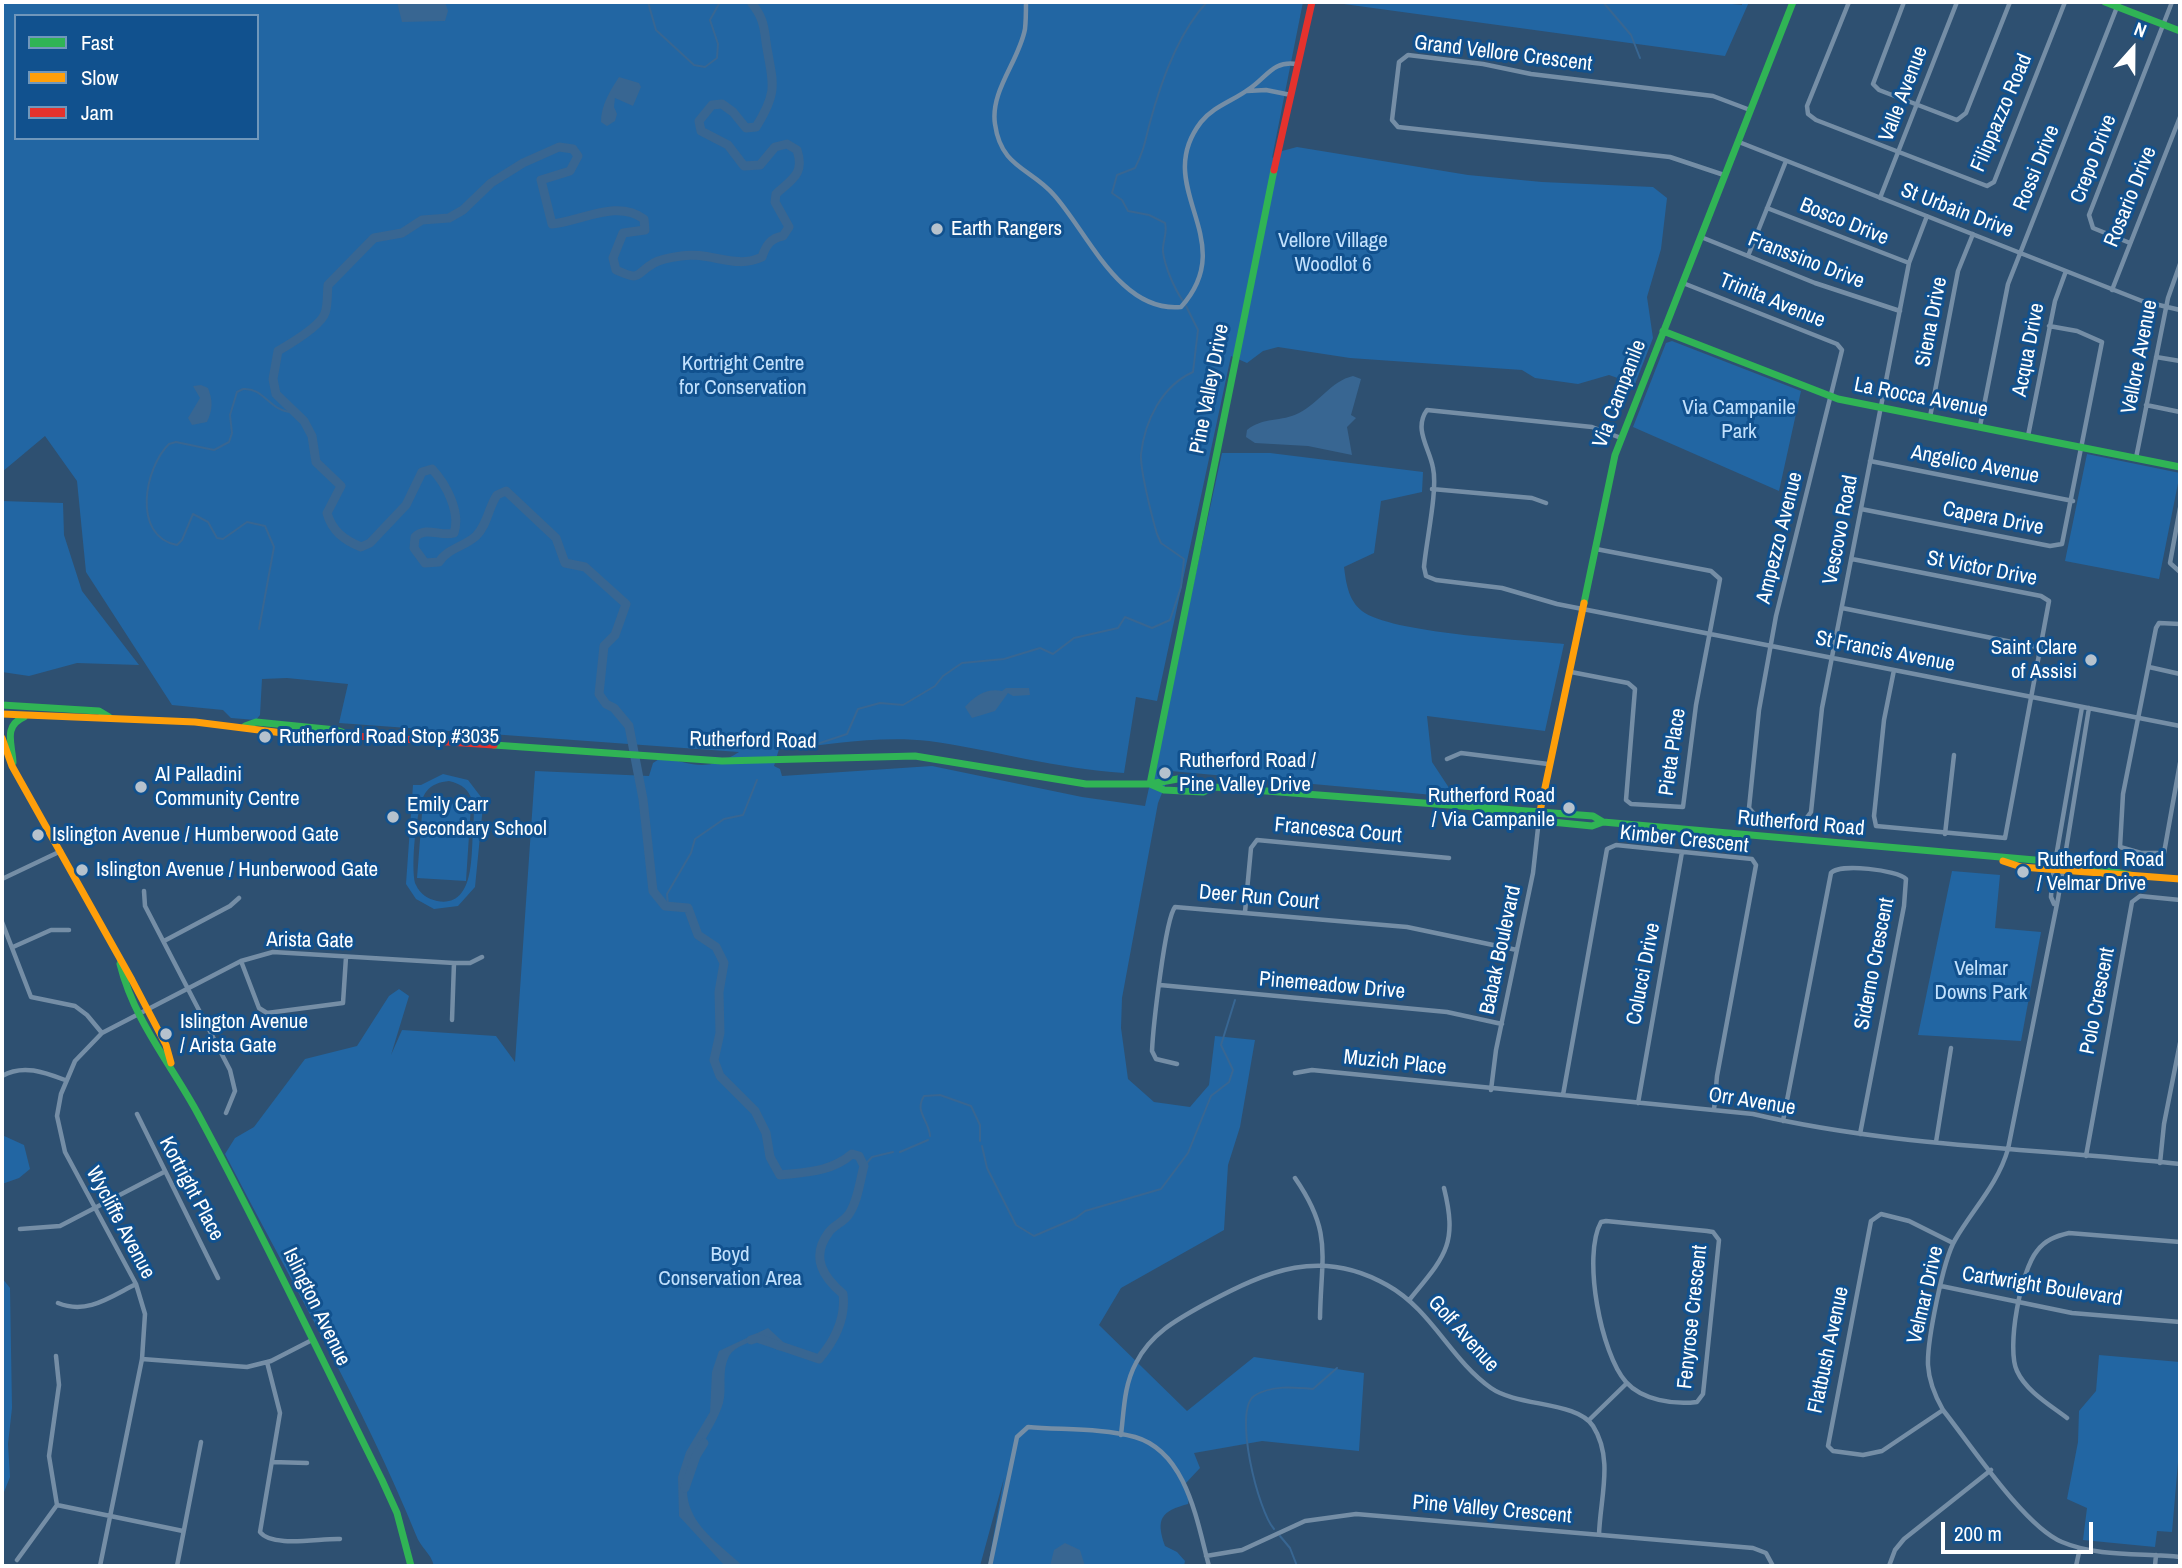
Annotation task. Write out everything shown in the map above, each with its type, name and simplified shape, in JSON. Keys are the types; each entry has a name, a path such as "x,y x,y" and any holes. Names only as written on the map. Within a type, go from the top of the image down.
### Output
{"main road":[{"name":"Pine Valley Drive","path":"1150,784 1255,252 1312,2"},
{"name":"Via Campanile","path":"1539,816 1548,764 1571,672 1610,470 1793,2"},
{"path":"2105,2 2118,4 2180,31"},
{"name":"La Rocca Avenue","path":"1663,331 1829,396 2180,467"},
{"name":"Rutherford Road","path":"2,705 99,712 109,717"},
{"name":"Rutherford Road","path":"2,714 98,720 109,717 245,726 257,731 334,739 355,736 722,761 915,757 1086,784 1150,784 1164,779 1202,780 1214,787 1481,808 1539,816 1593,816 1603,822 2097,865 2130,875"},
{"path":"11,763 9,729 16,720 27,716"},
{"name":"Islington Avenue","path":"2,738 11,763"},
{"name":"Islington Avenue","path":"2,751 61,851 120,964 148,1011 166,1045 173,1070"},
{"name":"Rutherford Road","path":"1995,858 2021,867 2180,879"},
{"name":"Islington Avenue","path":"120,964 123,983 241,1195 397,1513 411,1566"}],"street":[{"path":"1026,2 1024,30 994,105 995,125 1002,148 1016,167 1053,194 1108,270 1148,302 1165,308 1181,307 1200,281 1204,261 1203,243 1187,194 1185,155 1201,122 1224,103 1247,91 1265,76 1270,68 1284,62 1298,64"},
{"path":"1849,2 1807,106 1808,114 1816,120 1898,152"},
{"path":"1904,2 1873,84 1879,90 1952,119 1964,117 2010,2"},
{"name":"Valle Avenue","path":"1880,198 1957,2"},
{"name":"Filippazzo Road","path":"1898,152 1982,185 1994,182 2065,2"},
{"path":"2163,24 2172,2"},
{"name":"Rossi Drive","path":"1980,427 2005,297 2118,4"},
{"name":"Crepo Drive","path":"2130,243 2093,228 2089,215 2163,24"},
{"name":"Grand Vellore Crescent","path":"1724,175 1670,157 1398,127 1392,120 1399,62 1408,55 1483,64 1531,74 1713,96 1750,110"},
{"path":"1265,76 1266,90"},
{"path":"1247,91 1266,90 1292,95"},
{"name":"Rosario Drive","path":"2112,290 2180,117"},
{"name":"St Urbain Drive","path":"1738,142 2112,290 2180,310"},
{"path":"1748,256 1786,161"},
{"name":"Bosco Drive","path":"1767,208 1909,263"},
{"name":"Vescovo Road","path":"1832,658 1909,263 1927,216"},
{"name":"Siena Drive","path":"1929,418 1958,271 1973,234"},
{"name":"Franssino Drive","path":"1700,237 1815,283 1900,311"},
{"name":"Vellore Avenue","path":"2136,458 2166,307 2180,264"},
{"name":"Acqua Drive","path":"2028,437 2049,326 2066,271"},
{"name":"Trinita Avenue","path":"1683,282 1837,344 1842,350 1829,396"},
{"name":"Capera Drive","path":"1861,509 2056,547 2064,541 2102,342 2077,331 2049,326"},
{"path":"2156,356 2180,361"},
{"name":"Ampezzo Avenue","path":"1829,396 1771,646 1759,710 1749,804 1755,815 1805,820 1811,815 1820,722 1832,658"},
{"path":"2146,405 2180,412"},
{"path":"1546,503 1532,498 1432,489 1434,468 1421,426 1424,414 1431,409 1592,428 1621,438"},
{"name":"Angelico Avenue","path":"1870,461 2073,501"},
{"name":"St Francis Avenue","path":"1432,489 1424,567 1426,576 1436,580 1502,588 1583,609 2180,726"},
{"path":"2180,508 2170,563 2180,572"},
{"path":"1595,549 1716,573 1720,579 1710,634"},
{"name":"St Victor Drive","path":"1852,559 2047,598 2050,606 2007,835 2001,839 1945,834"},
{"path":"1842,608 2042,648"},
{"path":"2180,624 2158,623 2123,794 2120,847 2161,854 2166,850 2180,763"},
{"name":"Pieta Place","path":"1571,672 1632,685 1634,694 1625,797 1631,804 1680,808 1686,800 1694,717 1710,634"},
{"path":"2149,667 2180,674"},
{"path":"1894,670 1884,720 1874,822 1881,828 1945,834 1954,755"},
{"path":"2060,862 2082,707"},
{"path":"2060,862 2089,708"},
{"path":"1447,759 1461,753 1548,764"},
{"name":"Babak Boulevard","path":"1491,1090 1532,873 1539,816"},
{"name":"Francesca Court","path":"1245,912 1251,848 1257,840 1449,858"},
{"name":"Kimber Crescent","path":"1563,1095 1607,849 1616,845 1747,858 1756,865 1717,1076 1714,1110"},
{"path":"2,879 61,851"},
{"name":"Colucci Drive","path":"1638,1103 1682,852"},
{"name":"Velmar Drive","path":"2060,862 2051,897 2054,905 2008,1149 1998,1177 1953,1242 1941,1286 1928,1364 1931,1384 1943,1410 1991,1470 2033,1521 2056,1539 2080,1548 2180,1557"},
{"name":"Siderno Crescent","path":"1783,1121 1831,873 1840,867 1897,873 1906,879 1905,897 1860,1134"},
{"path":"144,891 145,906 233,1076 235,1091 226,1113"},
{"name":"Polo Crescent","path":"2086,1156 2132,902 2140,896 2180,900"},
{"path":"164,941 239,898"},
{"name":"Deer Run Court","path":"1177,1064 1153,1057 1170,915 1175,907 1407,928 1517,950"},
{"path":"2,922 31,997 75,1006 88,1015 102,1034"},
{"path":"13,947 51,930 69,930"},
{"name":"Arista Gate","path":"139,1014 241,961 273,952 454,963 470,963 482,957"},
{"path":"241,961 260,1008 267,1013 343,1003 346,957"},
{"path":"452,1020 454,963"},
{"name":"Pinemeadow Drive","path":"1160,985 1447,1012 1502,1024"},
{"name":"Wycliffe Avenue","path":"100,1566 142,1359 146,1320 136,1284 65,1152 57,1116 65,1080 82,1051 102,1034 139,1014"},
{"path":"2160,1163 2164,1124 2180,1043"},
{"path":"1936,1142 1951,1048"},
{"path":"2,1076 12,1070 29,1069 65,1080"},
{"name":"Muzich Place","path":"1295,1073 1312,1070 1491,1090"},
{"name":"Orr Avenue","path":"1491,1090 1714,1110 1860,1134 2180,1164"},
{"name":"Kortright Place","path":"137,1114 218,1278"},
{"path":"20,1229 60,1226 164,1172"},
{"path":"1295,1178 1320,1220 1323,1240 1320,1318"},
{"path":"1410,1299 1448,1246 1451,1214 1444,1188"},
{"name":"Flatbush Avenue","path":"1943,1410 1882,1451 1851,1455 1833,1451 1828,1446 1871,1221 1881,1214 1899,1217 1953,1242"},
{"name":"Fenyrose Crescent","path":"1606,1221 1713,1232 1719,1240 1701,1399 1686,1403 1651,1398 1627,1383 1617,1368 1594,1297 1598,1227 1606,1221"},
{"path":"2067,1418 2027,1385 2016,1369 2012,1346 2031,1260 2043,1244 2054,1237 2083,1233 2180,1242"},
{"name":"Golf Avenue","path":"1121,1435 1129,1378 1156,1334 1258,1277 1299,1267 1321,1266 1368,1276 1410,1299 1424,1312 1467,1366 1492,1389 1517,1400 1566,1410 1589,1420"},
{"path":"58,1303 71,1308 89,1307 136,1284"},
{"name":"Cartwright Boulevard","path":"1941,1286 2072,1313 2180,1322"},
{"path":"142,1359 244,1367 267,1363 312,1340"},
{"path":"18,1560 57,1505 49,1456 59,1385 56,1356"},
{"path":"267,1363 280,1413 261,1519 261,1535 292,1541 340,1539"},
{"path":"1599,1535 1605,1452 1589,1420 1627,1383"},
{"path":"990,1566 1017,1437 1022,1429 1121,1435 1149,1444 1177,1471 1190,1501 1209,1566"},
{"path":"177,1566 201,1442"},
{"path":"272,1462 307,1464"},
{"path":"1889,1566 1895,1550 1904,1539 1991,1470"},
{"path":"57,1505 183,1531"},
{"name":"Pine Valley Crescent","path":"1206,1556 1242,1550 1289,1527 1339,1514 1753,1548 1766,1553 1773,1566"},
{"path":"2076,1566 2080,1548"},
{"path":"2155,1566 2156,1555"}],"green space":[{"path":"2,2 1303,2 1272,158 1282,151 1297,147 1468,175 1542,182 1653,187 1667,198 1661,249 1647,297 1653,338 1635,384 1609,375 1578,384 1535,378 1522,370 1350,358 1278,347 1263,351 1247,363 1231,356 1157,701 1136,697 1124,773 1074,768 910,739 779,749 774,766 780,769 782,776 932,766 1082,797 1145,806 1222,453 1270,453 1423,472 1422,492 1381,501 1374,553 1344,567 1354,602 1362,611 1377,619 1400,625 1489,638 1564,644 1545,731 1427,716 1432,762 1455,797 1171,771 1158,803 1122,998 1121,1028 1128,1079 1154,1102 1190,1107 1209,1085 1215,1036 1255,1040 1240,1127 1228,1165 1224,1230 1121,1288 1099,1325 1187,1411 1254,1357 1364,1373 1359,1451 1262,1441 1194,1453 1200,1468 1185,1484 1188,1504 1167,1513 1161,1522 1165,1546 1177,1552 1185,1561 1184,1566 988,1566 1004,1478 980,1566 434,1566 418,1539 349,1390 225,1154 235,1138 254,1127 305,1059 357,1046 389,996 399,989 409,996 391,1055 402,1030 496,1036 515,1062 535,771 649,776 653,763 664,756 684,763 702,765 720,762 739,752 339,723 348,684 287,678 262,679 260,715 256,720 231,718 223,710 172,705 86,572 77,481 45,436 2,472"},
{"path":"1329,2 1712,2 1742,5 1742,2 1749,2 1725,56"},
{"name":"Via Campanile Park","path":"1672,341 1801,391 1779,491 1633,427 1666,343"},
{"path":"2087,454 2180,473 2159,579 2065,561"},
{"path":"2,501 63,503 64,535 82,591 139,665 77,663 29,676 2,672"},
{"path":"443,774 468,780 481,797 483,806 475,887 458,906 434,909 416,899 406,884 413,785 421,785","holes":["446,781 458,784 469,793 472,800 474,822 471,866 465,888 458,896 449,901 437,901 425,896 414,878 419,810 428,789"]},
{"path":"423,801 471,805 466,881 417,878"},
{"name":"Velmar Downs Park","path":"1952,871 2000,875 1995,928 2041,932 2021,1041 1918,1035"},
{"path":"2,1135 24,1145 30,1169 19,1178 2,1184"},
{"path":"2,1278 10,1288 12,1408 8,1444 10,1477 2,1497"},
{"path":"2099,1355 2180,1362 2180,1439 2172,1532 2157,1531 2155,1547 2083,1540 2087,1508 2067,1499 2078,1442 2079,1411 2096,1391"}],"shaded area":[{"path":"397,2 445,2 448,11 445,21 402,22"},
{"path":"619,77 639,83 641,87 633,106 615,98 615,121 607,126 601,122 603,110"},
{"path":"1353,376 1361,379 1351,415 1356,418 1347,427 1352,455 1308,446 1255,443 1246,437 1247,430 1253,426 1299,413 1338,382"},
{"path":"193,386 208,388 212,405 207,422 192,425 188,418 200,398"},
{"path":"1006,688 1029,688 1030,695 1013,696 1008,693 995,711 972,718 965,707 973,699 986,692 1002,691"},
{"path":"768,1328 794,1352 777,1350 761,1339 743,1345 729,1356 725,1368 723,1403 691,1469 688,1482 688,1497 696,1520 743,1566 725,1566 679,1516 678,1477 686,1452 710,1412 712,1372 719,1351"},
{"path":"1065,1543 1080,1550 1085,1566 1050,1566 1054,1550"}],"waterway":[{"path":"648,2 656,30 694,65 705,67 717,58 718,44 710,20 720,2"},
{"path":"751,2 760,16 764,30 772,76 769,103 756,127 746,128 733,112 722,104 712,105 699,121 701,131 728,145 744,166 760,165 775,147 787,144 797,150 798,171 776,194 775,202 789,227 783,236 770,243 762,257 742,262 692,255 667,258 635,276 616,270 613,258 623,233 645,230 644,219 634,213 611,211 552,224 541,180 570,171 578,156 573,149 559,147 523,163 491,183 463,210 449,218 422,220 402,233 374,238 328,285 327,307 318,323 278,351 273,379 276,394 304,421 312,436 316,462 341,486 327,513 335,530 349,541 361,547 370,543 406,505 422,472 432,469 451,499 456,525 454,533 424,532 415,537 414,548 425,563 439,562 476,536 497,495 506,491 556,538 565,563 585,567 626,604 615,635 604,646 599,694 629,726 643,799 653,891 665,906 688,908 698,935 716,947 724,963 719,992 720,1033 714,1060 720,1076 755,1111 766,1133 770,1157 780,1175 827,1168 852,1154 859,1156 864,1166 852,1209 847,1217 829,1232 820,1250 821,1266 825,1274 843,1294 841,1320 830,1344 819,1359 757,1338 751,1340"},
{"path":"1183,301 1170,277 1164,258 1165,223 1149,215 1128,211 1122,200 1112,193 1117,175 1135,168 1138,163 1158,93 1171,60 1187,29 1207,2"},
{"path":"1603,2 1631,35 1640,58"},
{"path":"817,744 847,734 858,709 880,703 903,705 935,686 943,676 962,663 1004,659 1040,648 1053,654 1074,638 1118,628 1125,617 1152,628 1170,620 1181,587 1184,559 1161,543 1157,534 1144,482 1141,454 1146,429 1157,406 1172,386 1193,372 1198,330 1186,306"},
{"path":"259,629 274,547 265,526 247,522 223,539 217,538 208,522 193,514 182,540 177,545 162,539 153,529 148,515 149,484 154,468 169,444 176,442 214,450 229,442 232,433 230,415 237,392 250,389 278,408 292,412"},
{"path":"668,905 667,894 691,853 695,839 724,819 743,815 757,780"},
{"path":"982,1146 987,1168 1016,1225 1034,1236 1076,1218 1085,1211 1161,1189 1188,1153 1211,1096 1229,1082 1233,1070 1221,1045 1235,1000"},
{"path":"930,1136 921,1111 921,1102 924,1096 940,1095 971,1106 980,1125 980,1141"},
{"path":"900,1152 928,1140"},
{"path":"864,1166 872,1157 893,1152"},
{"path":"1274,1529 1261,1503 1250,1461 1246,1421 1248,1405 1254,1396 1275,1388 1313,1389 1337,1368"},
{"path":"685,1488 696,1456 704,1443"},
{"path":"1280,1536 1290,1548 1297,1566"}],"traffic: fast":[{"path":"1584,603 1615,455 1793,2"},
{"path":"2105,2 2180,31"},
{"path":"1150,784 1274,170"},
{"path":"1663,331 1838,399 2180,467"},
{"path":"2,705 99,711 109,717"},
{"path":"13,762 11,730 13,725 24,717"},
{"path":"245,726 256,722 336,730 351,735"},
{"path":"494,745 722,761 915,756 1086,784 1150,784 1164,790 1203,792 1214,787"},
{"path":"1150,784 1183,778 1214,787 1593,816 1603,822"},
{"path":"1481,808 1501,817 1592,826 1603,822 2069,863 2130,875"},
{"path":"120,964 134,1004 222,1159 382,1480 397,1513 411,1566"}],"traffic: slow":[{"path":"1539,816 1584,603"},
{"path":"2,714 195,722 291,734"},
{"path":"2,738 12,766 132,980 166,1045 171,1063"},
{"path":"2003,861 2021,867 2180,879"}],"traffic: jam":[{"path":"1274,170 1312,2"},
{"path":"291,734 334,739 355,736 494,745"}],"place":[{"name":"Earth Rangers","path":"937,229"},
{"name":"Saint Clare of Assisi","path":"2091,660"},
{"name":"Rutherford Road Stop #3035","path":"265,737"},
{"name":"Rutherford Road / Pine Valley Drive","path":"1165,773"},
{"name":"Al Palladini Community Centre","path":"141,787"},
{"name":"Rutherford Road / Via Campanile","path":"1569,808"},
{"name":"Emily Carr Secondary School","path":"393,817"},
{"name":"Islington Avenue / Humberwood Gate","path":"38,835"},
{"name":"Islington Avenue / Hunberwood Gate","path":"82,870"},
{"name":"Rutherford Road / Velmar Drive","path":"2023,872"},
{"name":"Islington Avenue / Arista Gate","path":"166,1034"}],"park label":[{"name":"Vellore Village Woodlot 6","path":"1333,253"},
{"name":"Kortright Centre for Conservation","path":"743,376"},
{"name":"Boyd Conservation Area","path":"730,1267"}]}
